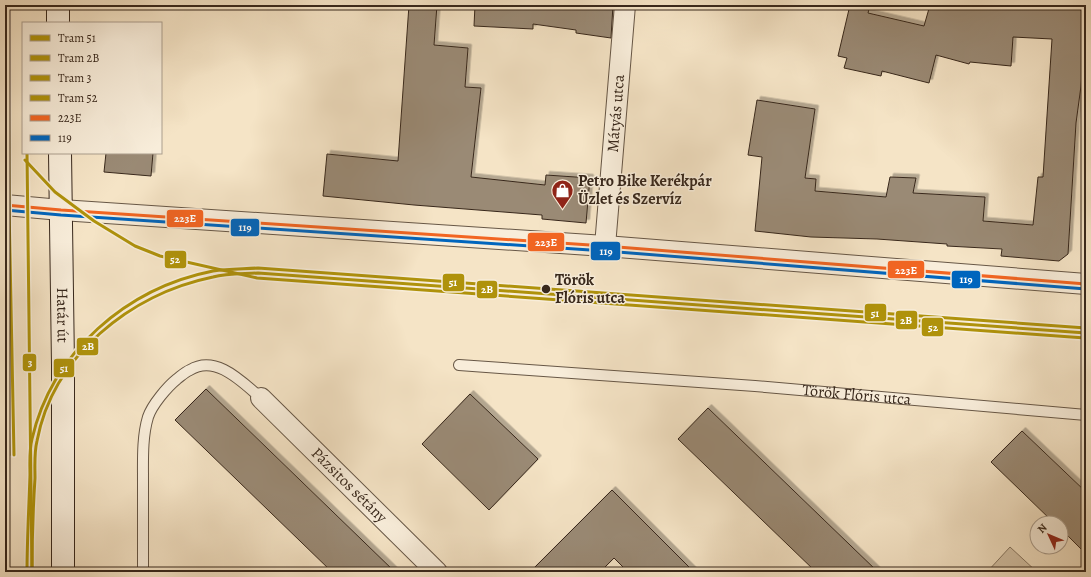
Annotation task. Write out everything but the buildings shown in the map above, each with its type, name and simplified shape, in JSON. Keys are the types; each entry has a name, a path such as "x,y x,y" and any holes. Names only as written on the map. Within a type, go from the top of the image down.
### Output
{"main road":[{"path":"58,5 58,22"},
{"name":"Határ út","path":"60,154 63,366 63,572"}],"street":[{"name":"Mátyás utca","path":"605,246 625,5"},
{"path":"5,205 605,246 1086,284"},
{"name":"Pázsitos sétány","path":"261,398 437,572"}],"lane":[{"name":"Török Flóris utca","path":"459,365 756,386 1086,415"},
{"path":"143,572 143,464 145,431 148,416 154,405 174,381 190,369 200,366 213,366 226,370 261,398"}],"shaded area":[{"path":"1010,547 1037,572 987,572"}],"tram line":[{"name":"51","path":"8,5 9,206 14,455"},
{"name":"3","path":"27,154 32,572"},
{"name":"52","path":"25,160 55,192 94,221 135,246 160,256 257,278 1085,338"},
{"name":"2B","path":"5,256 9,455"},
{"name":"51","path":"27,572 31,444 42,408 57,378 75,352 98,329 123,309 151,292 181,280 213,271 258,268 1086,328"},
{"name":"2B","path":"32,572 36,446 46,410 60,382 78,356 100,334 125,314 153,298 182,285 218,276 258,273 1086,333"}],"transit line":[{"name":"223E","path":"5,205 605,246 1086,284"},
{"name":"119","path":"5,210 605,251 1086,289"}],"place":[{"name":"Petro Bike Kerékpár Üzlet és Szervíz","path":"562,210"},
{"name":"Török Flóris utca","path":"546,289"}]}
